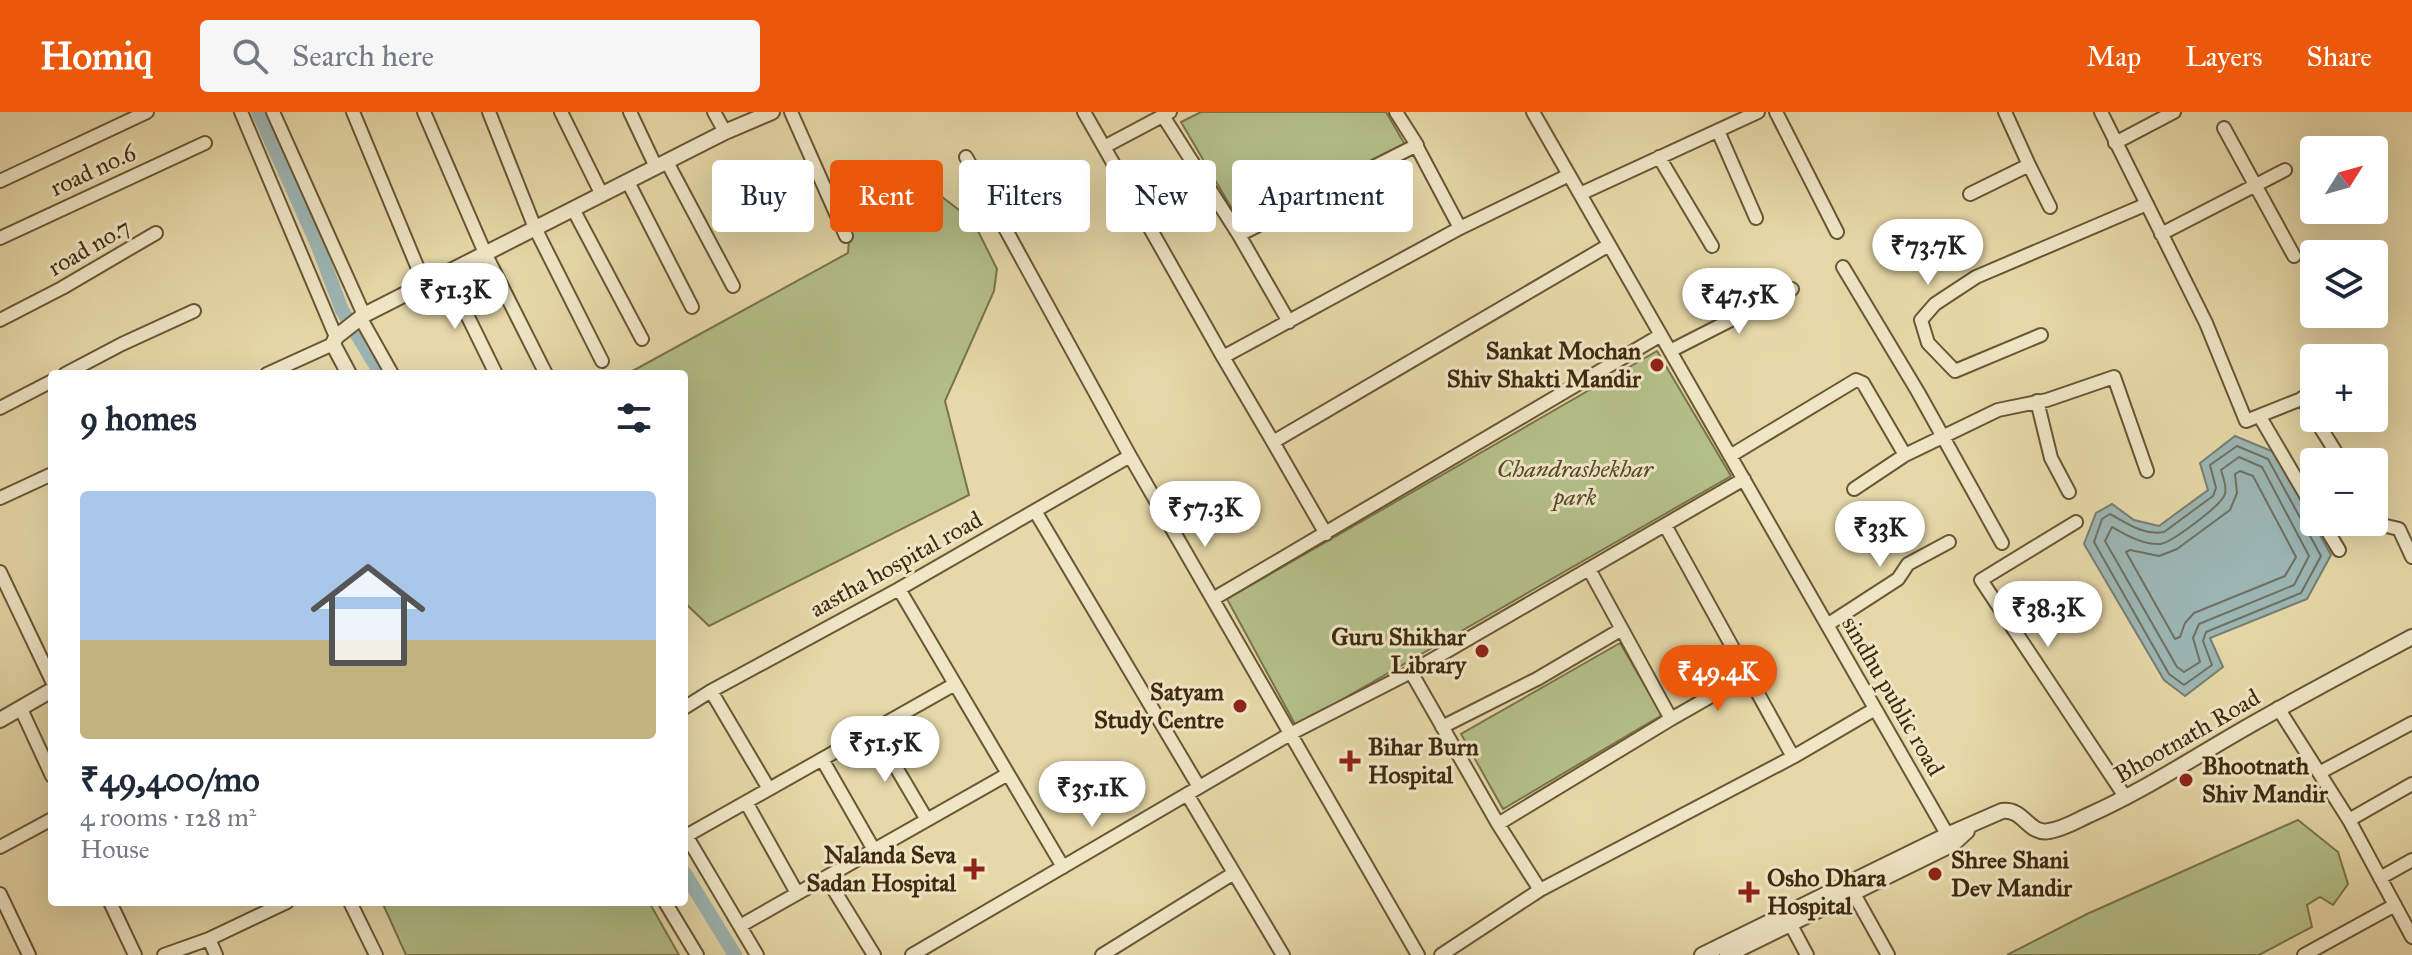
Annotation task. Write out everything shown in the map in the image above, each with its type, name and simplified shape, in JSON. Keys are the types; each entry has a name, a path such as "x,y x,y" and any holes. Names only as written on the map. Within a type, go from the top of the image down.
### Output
{"street":[{"path":"0,181 147,112"},
{"path":"241,112 348,370"},
{"path":"273,112 361,318 390,370"},
{"path":"353,112 424,283"},
{"path":"424,112 485,253 544,370"},
{"path":"489,112 535,228 602,361"},
{"path":"561,112 602,195"},
{"path":"630,112 733,286"},
{"path":"714,112 725,132"},
{"path":"275,370 337,338 361,318 424,283 725,132 772,112"},
{"path":"791,112 846,236"},
{"path":"1084,112 1326,534"},
{"path":"1396,112 1460,228"},
{"name":"sindhu public road","path":"1533,112 1950,840"},
{"path":"1580,194 1758,112"},
{"path":"1776,112 1837,232"},
{"path":"2005,112 2050,207"},
{"path":"2101,112 2206,323 2246,421 2300,400"},
{"path":"2115,143 2174,112"},
{"path":"1104,147 1167,114 1289,322"},
{"path":"2224,128 2294,256"},
{"path":"1718,131 1756,218"},
{"name":"road no.6","path":"0,238 205,143"},
{"path":"1239,235 1416,145"},
{"path":"966,157 1130,456 1418,955"},
{"path":"1659,157 1712,246"},
{"path":"1970,194 2029,165"},
{"path":"2161,234 2285,170"},
{"path":"1223,357 1460,228 1569,175"},
{"path":"628,182 692,307"},
{"path":"2041,335 1955,371 1928,343 1921,320 1935,304 1976,277 2147,204"},
{"path":"573,209 642,339"},
{"name":"road no.7","path":"0,320 156,233"},
{"path":"1273,442 1609,245"},
{"path":"1843,267 2002,543"},
{"path":"446,272 494,370"},
{"path":"1670,351 1792,289"},
{"path":"73,370 194,311"},
{"path":"1213,599 1661,335"},
{"path":"1854,489 1905,455 1998,410 2114,377 2147,471"},
{"path":"1730,456 1856,380 1863,383 1905,455"},
{"path":"0,408 48,383"},
{"path":"2037,401 2051,458 2069,492"},
{"path":"2260,417 2300,485"},
{"name":"aastha hospital road","path":"688,705 1130,456"},
{"path":"0,498 48,476"},
{"path":"912,955 1290,734 1411,672 1744,479"},
{"path":"1035,511 1199,787"},
{"path":"2076,522 1981,580 2126,798"},
{"path":"1665,525 1793,757"},
{"path":"2388,526 2399,529 2412,557"},
{"path":"2330,536 2339,550"},
{"path":"1827,625 1898,579 1908,564 1949,542"},
{"path":"1589,569 1671,719"},
{"path":"0,572 48,673"},
{"path":"899,589 1063,867"},
{"path":"1442,727 1537,679 1622,629"},
{"name":"Bhootnath Road","path":"1702,955 1853,888 1984,820 2011,810 2036,831 2060,829 2126,798 2278,708 2412,637"},
{"path":"1411,672 1498,824 1540,890"},
{"path":"1498,824 1748,675"},
{"path":"688,832 955,684"},
{"path":"711,691 769,789"},
{"path":"0,720 48,692"},
{"path":"2278,708 2349,820 2412,937"},
{"path":"21,709 48,767"},
{"path":"1441,955 1540,890 1793,757 1875,709"},
{"path":"2319,773 2412,723"},
{"path":"874,730 927,820"},
{"path":"822,759 874,850"},
{"path":"740,926 1008,774"},
{"path":"2349,820 2412,784"},
{"path":"1187,794 1281,951 1267,955"},
{"path":"746,802 797,893"},
{"path":"0,847 48,821"},
{"path":"688,839 757,955"},
{"path":"2380,878 2412,860"},
{"path":"1102,955 1234,873"},
{"path":"826,877 874,955"},
{"path":"1853,888 1888,955"},
{"name":"Bhootnath Road","path":"1727,955 1791,925 1853,888"},
{"path":"0,894 29,955"},
{"path":"2304,955 2395,905"},
{"path":"112,906 135,955"},
{"path":"164,955 209,939 279,906"},
{"path":"352,906 376,955"},
{"path":"667,906 697,955"},
{"path":"0,927 12,920"},
{"path":"1791,925 1807,955"},
{"path":"209,939 216,955"}],"green space":[{"path":"1201,112 1386,112 1407,148 1384,160 1232,160 1232,209 1216,182 1216,160 1203,160 1181,122"},
{"path":"943,198 959,210 959,232 978,232 997,269 994,291 945,401 969,495 709,626 688,606 688,370 634,370 848,253 850,232 943,232"},
{"name":"Chandrashekhar park","path":"1657,351 1731,476 1296,726 1227,599"},
{"path":"1620,643 1662,715 1503,809 1461,734"},
{"path":"2298,820 2338,852 2348,884 2333,905 2320,897 2307,905 2312,927 2259,955 2007,955 2087,914"},
{"path":"384,906 651,906 679,955 406,955"}],"water":[{"path":"2235,436 2274,452 2300,499 2300,536 2320,536 2331,555 2307,599 2210,638 2223,667 2185,696 2164,680 2084,544 2096,513 2112,504 2134,520 2159,526 2208,490 2200,463"}],"waterway":[{"path":"258,112 317,244 342,310 379,370"},
{"path":"688,879 735,955"}],"place":[{"name":"Sankat Mochan Shiv Shakti Mandir","path":"1657,365"},
{"name":"Guru Shikhar Library","path":"1482,651"},
{"name":"Satyam Study Centre","path":"1240,706"},
{"name":"Bihar Burn Hospital","path":"1350,761"},
{"name":"Bhootnath Shiv Mandir","path":"2186,780"},
{"name":"Nalanda Seva Sadan Hospital","path":"974,869"},
{"name":"Shree Shani Dev Mandir","path":"1935,874"},
{"name":"Osho Dhara Hospital","path":"1749,892"}]}
